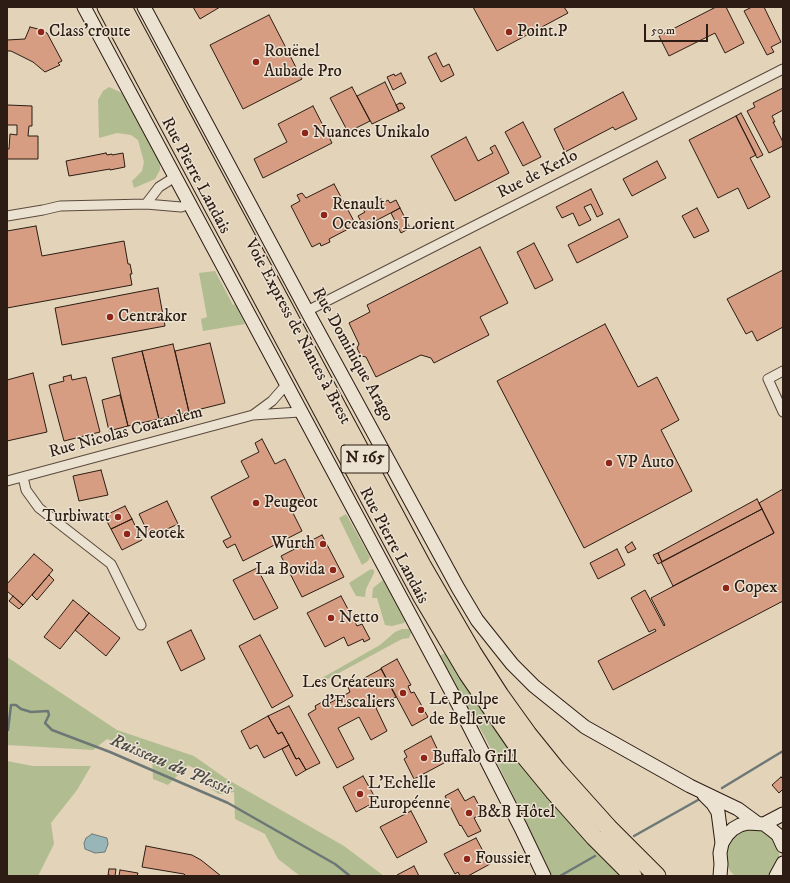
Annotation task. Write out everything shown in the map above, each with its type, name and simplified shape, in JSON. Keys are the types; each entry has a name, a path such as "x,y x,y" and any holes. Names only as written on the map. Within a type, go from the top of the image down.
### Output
{"highway":[{"name":"Voie Express de Nantes à Brest","path":"106,7 418,590 463,666 522,752 594,836 633,876"},
{"name":"Voie Express de Nantes à Brest","path":"123,7 418,558 473,653 500,695 528,734 557,770 614,833 657,876"}],"street":[{"name":"Rue Pierre Landais","path":"84,7 459,706 544,874"},
{"name":"Rue Dominique Arago","path":"144,7 458,588 494,642 512,664 534,686 585,727 716,801 738,809 760,824 772,830 778,835 783,845"},
{"name":"Rue de Kerlo","path":"307,311 783,69"},
{"path":"146,204 159,187 175,176"},
{"path":"7,216 60,206 146,204 181,207 190,204"},
{"path":"783,371 768,379 783,412"},
{"name":"Rue Nicolas Coatanlem","path":"253,415 272,401 286,385"},
{"name":"Rue Nicolas Coatanlem","path":"7,481 253,415 300,412"},
{"path":"23,477 26,490 39,508 111,564 141,625"},
{"path":"716,801 722,843 720,853 721,870 728,876"},
{"path":"722,843 727,835 740,825 748,823 760,824 783,814"},
{"path":"776,876 783,863"}],"green space":[{"path":"109,87 124,95 160,160 160,170 155,179 134,188 132,181 142,171 144,162 138,140 131,135 117,133 99,138 98,100 103,91"},
{"path":"215,271 245,324 203,331 201,319 207,317 199,273"},
{"path":"346,514 370,557 368,561 362,565 339,518"},
{"path":"371,569 374,570 374,573 366,589 365,597 356,596 349,583"},
{"path":"383,580 405,621 404,623 392,626 385,625 377,598 372,598 373,588"},
{"path":"402,629 410,629 411,633 409,638 402,639 326,680 322,678 380,645 395,632"},
{"path":"445,653 512,753 566,819 621,876 552,876 486,739 439,656"},
{"path":"7,657 117,730 194,756 225,778 344,846 384,876 300,876 278,859 265,834 235,819 234,792 219,794 208,787 209,777 188,765 168,785 153,779 152,755 107,739 93,750 7,745"},
{"path":"7,761 33,766 91,766 77,790 51,823 54,844 38,876 7,876"},
{"path":"756,827 769,833 779,850 779,861 770,876 735,876 730,871 726,862 727,844 735,833"}],"water":[{"path":"92,834 107,838 108,844 105,852 95,853 85,849 84,843 86,838"}],"building":[{"path":"193,7 220,7 200,19"},
{"name":"Point.P","path":"473,7 564,7 568,13 497,51"},
{"path":"716,7 726,7 744,43 725,53 715,33 669,56 659,36"},
{"path":"752,7 764,7 781,42 771,47 774,52 767,55 744,11"},
{"name":"Rouënel Aubade Pro","path":"269,15 302,79 243,109 210,45"},
{"path":"30,27 47,33 62,61 58,63 60,65 45,72 33,62 11,51 7,51 7,40 25,39"},
{"path":"436,53 443,67 449,64 454,75 441,82 428,57"},
{"path":"401,73 406,83 393,90 387,77 394,74 395,76"},
{"path":"385,82 399,111 372,124 357,96"},
{"path":"352,87 370,121 348,132 330,98"},
{"path":"783,88 783,110 772,116 775,122 773,122 783,142 783,146 769,153 747,111 755,107 753,103"},
{"path":"623,92 637,119 615,130 613,127 565,152 554,129"},
{"path":"402,103 405,108 399,111 396,105"},
{"path":"7,105 32,106 32,126 29,126 28,136 38,136 38,159 7,159 10,134 17,135 17,125 7,125"},
{"name":"Nuances Unikalo","path":"313,106 332,143 263,178 254,159 287,142 278,124"},
{"path":"741,113 763,155 757,158 736,116"},
{"path":"736,116 756,155 750,158 770,197 748,209 738,188 718,198 689,140"},
{"path":"523,122 541,157 523,166 505,132"},
{"path":"466,137 478,161 493,153 490,148 495,145 509,173 455,201 431,156"},
{"path":"106,153 107,155 112,155 123,153 125,167 69,176 66,161"},
{"path":"657,161 666,178 632,196 623,179"},
{"name":"Renault Occasions Lorient","path":"334,184 356,225 329,239 330,242 321,246 320,243 312,247 291,206 300,201 297,195 302,193 306,198"},
{"path":"591,189 603,214 597,217 591,204 584,207 591,220 579,226 573,213 562,218 556,207"},
{"path":"381,199 383,203 388,200 390,203 396,200 400,208 364,227 358,216 365,212 363,209"},
{"path":"400,208 410,228 401,233 391,213"},
{"path":"697,208 709,231 694,238 682,216"},
{"path":"619,219 628,237 577,263 568,245"},
{"path":"36,226 42,256 124,241 128,264 130,264 132,274 130,274 132,285 7,308 7,231"},
{"path":"534,243 553,280 535,289 517,252"},
{"path":"480,247 508,303 480,317 489,335 434,363 431,358 421,355 376,377 366,357 361,356 357,348 359,344 349,323 370,312 367,305"},
{"path":"783,270 783,327 757,341 752,331 746,334 727,299"},
{"name":"Centrakor","path":"158,288 165,326 62,345 55,308"},
{"name":"VP Auto","path":"605,324 638,387 657,377 679,420 661,430 692,491 584,548 497,381"},
{"path":"210,343 225,403 189,412 175,351"},
{"path":"173,344 189,412 159,419 142,351"},
{"path":"142,351 159,419 128,426 112,358"},
{"path":"33,373 47,432 7,441 7,380"},
{"path":"71,375 72,380 86,377 100,432 64,441 49,385 64,381 63,377"},
{"path":"120,395 128,426 109,431 102,400"},
{"name":"Peugeot","path":"262,439 275,464 285,459 305,499 290,507 302,531 243,561 235,544 227,548 223,541 231,537 211,497 249,477 241,461 259,452 255,443"},
{"path":"101,470 108,495 79,501 73,476"},
{"name":"Copex","path":"783,489 783,601 613,690 598,661 656,631 655,629 649,632 631,598 645,590 664,626 665,625 651,598 774,533 759,503"},
{"path":"757,499 762,509 662,562 658,553"},
{"path":"167,501 178,524 150,537 139,514"},
{"name":"Turbiwatt","path":"125,506 132,519 111,529 104,516"},
{"path":"762,509 774,533 673,586 661,562"},
{"name":"Neotek","path":"132,519 142,540 122,550 111,529"},
{"path":"322,535 344,577 302,597 281,556"},
{"path":"632,542 636,549 628,553 625,547"},
{"path":"617,549 625,565 598,579 590,563"},
{"path":"658,553 662,562 658,564 653,555"},
{"path":"34,554 53,570 23,605 7,591 7,584"},
{"path":"257,568 278,608 254,620 233,580"},
{"path":"49,575 54,580 37,600 32,595"},
{"path":"13,596 23,605 19,609 9,601"},
{"name":"Netto","path":"341,596 357,626 362,624 370,639 364,642 363,639 348,646 344,637 325,647 307,613"},
{"path":"73,600 89,613 60,649 44,637"},
{"path":"89,613 120,638 106,656 75,630"},
{"path":"191,630 205,659 181,671 167,642"},
{"path":"260,635 293,696 272,708 239,646"},
{"path":"397,659 411,685 408,686 411,693 414,692 428,717 412,726 381,668"},
{"path":"381,669 396,697 376,708 387,731 371,740 359,717 338,728 354,759 337,768 308,714 316,709 315,706 324,701 326,705 350,692 348,687"},
{"path":"289,706 320,763 306,770 299,758 296,759 282,732 278,734 268,716"},
{"path":"268,716 278,734 282,732 289,745 264,758 257,745 250,749 241,731"},
{"name":"Buffalo Grill","path":"431,736 444,763 414,779 404,759 407,757 404,751"},
{"path":"289,745 296,759 299,758 306,770 296,776 282,749"},
{"name":"L'Echelle Européenne","path":"363,776 377,801 356,812 343,787"},
{"path":"781,777 783,779 783,789 779,793 772,785"},
{"path":"458,789 465,801 474,796 483,813 474,818 481,831 468,837 461,825 460,826 445,796"},
{"path":"411,811 427,842 397,858 380,827"},
{"name":"Foussier","path":"476,838 490,864 468,876 460,876 458,872 455,874 444,854"},
{"path":"146,846 192,855 201,860 221,876 186,876 184,874 142,867"},
{"path":"414,866 419,876 397,876 397,875"},
{"path":"109,869 116,869 115,876 108,875"},
{"path":"120,870 138,873 137,876 119,876"}],"waterway":[{"name":"Ruisseau du Plessis","path":"7,730 11,705 16,705 21,709 31,712 48,711 49,715 45,723 52,730 110,752 228,803 335,864 350,876"},
{"name":"Ruisseau du Plessis","path":"722,788 783,751"},
{"name":"Ruisseau du Plessis","path":"634,836 698,800"},
{"name":"Ruisseau du Plessis","path":"560,876 595,856"}],"place":[{"name":"Class'croute","path":"41,32"},
{"name":"Point.P","path":"509,32"},
{"name":"Rouënel Aubade Pro","path":"256,62"},
{"name":"Nuances Unikalo","path":"305,133"},
{"name":"Renault Occasions Lorient","path":"324,215"},
{"name":"Centrakor","path":"110,317"},
{"name":"VP Auto","path":"609,463"},
{"name":"Peugeot","path":"256,503"},
{"name":"Turbiwatt","path":"118,517"},
{"name":"Neotek","path":"127,534"},
{"name":"Wurth","path":"323,544"},
{"name":"La Bovida","path":"333,570"},
{"name":"Copex","path":"726,588"},
{"name":"Netto","path":"331,618"},
{"name":"Les Créateurs d'Escaliers","path":"403,693"},
{"name":"Le Poulpe de Bellevue","path":"421,710"},
{"name":"Buffalo Grill","path":"424,758"},
{"name":"L'Echelle Européenne","path":"360,794"},
{"name":"B&B Hôtel","path":"469,813"},
{"name":"Foussier","path":"467,859"}]}
